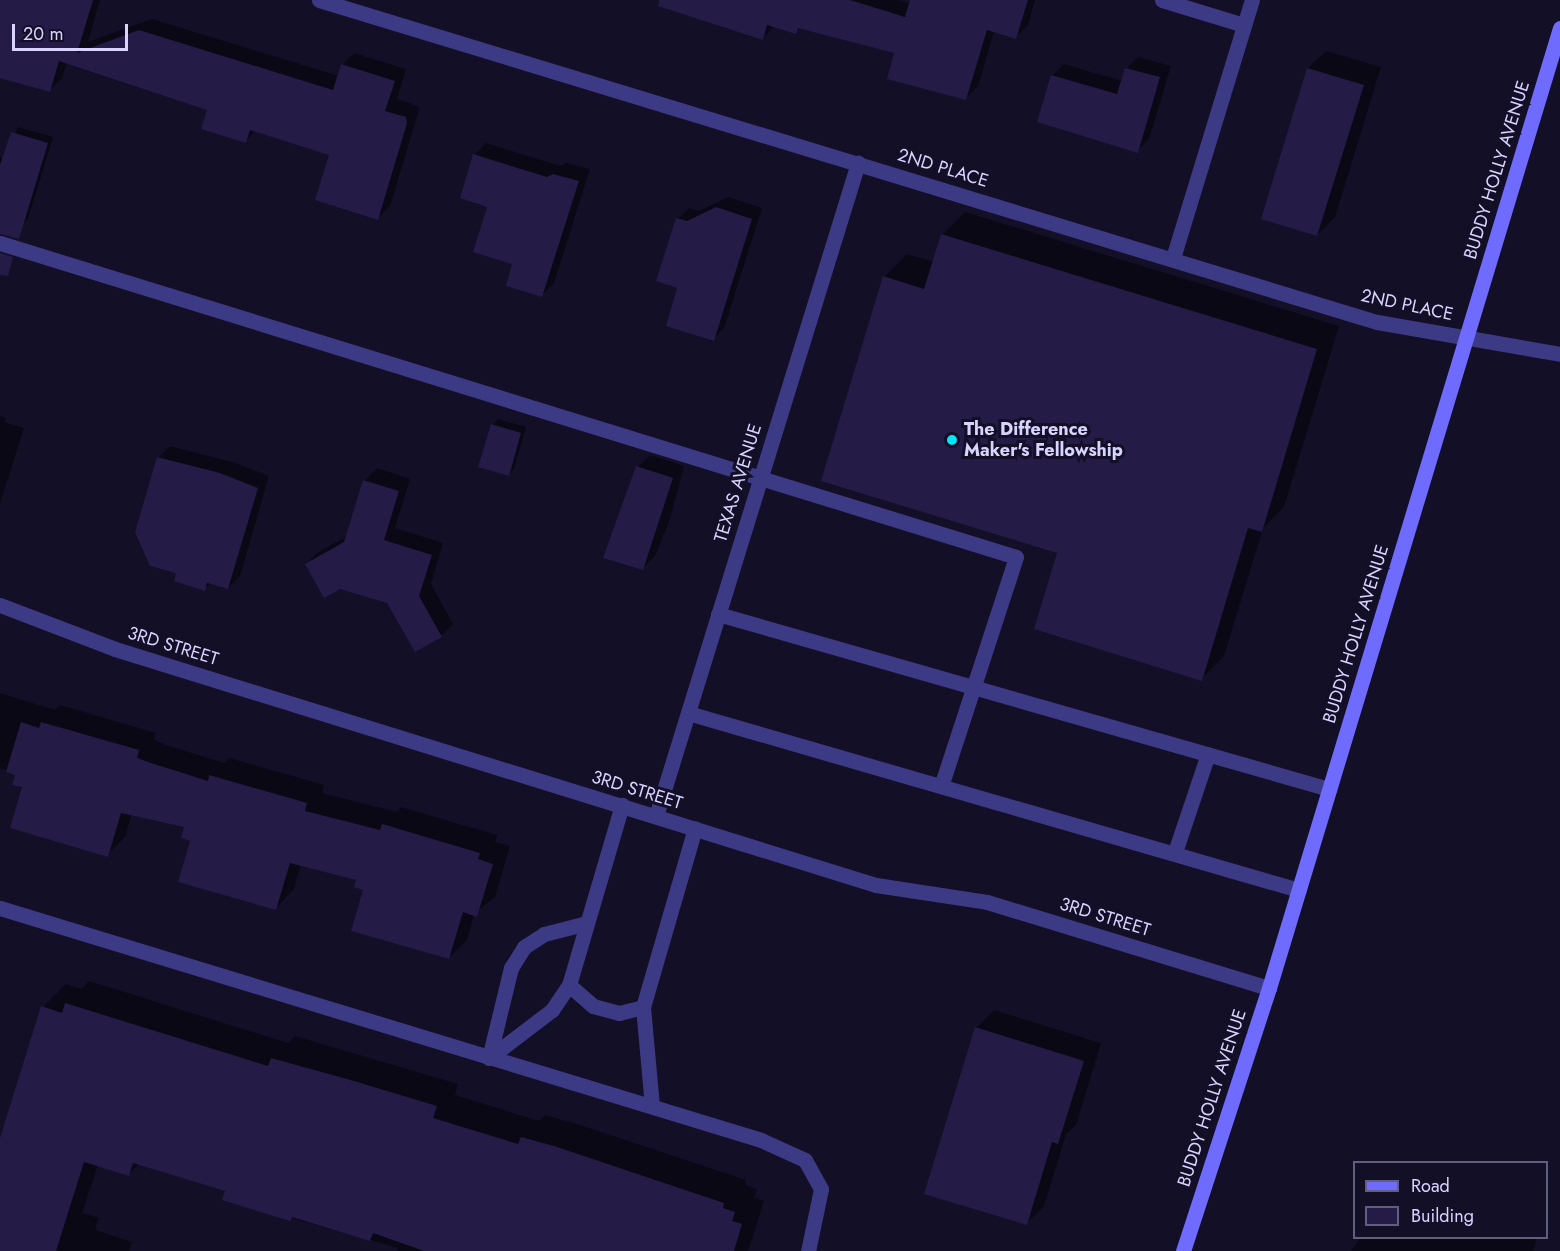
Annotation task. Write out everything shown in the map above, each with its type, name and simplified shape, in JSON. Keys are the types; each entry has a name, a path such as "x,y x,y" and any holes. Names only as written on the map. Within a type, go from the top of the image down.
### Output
{"main road":[{"name":"BUDDY HOLLY AVENUE","path":"1183,1251 1269,988 1560,28"}],"street":[{"name":"2ND PLACE","path":"319,0 1173,258 1377,322 1560,354"},
{"path":"1162,0 1244,25"},
{"path":"1173,258 1252,0"},
{"name":"TEXAS AVENUE","path":"656,816 858,163"},
{"path":"0,243 1016,557 942,784"},
{"name":"3RD STREET","path":"0,605 115,649 876,885 987,902 1269,988"},
{"path":"718,614 1329,789"},
{"path":"688,713 942,784 1299,890"},
{"path":"1175,852 1208,754"},
{"path":"489,1058 552,1010 569,985 622,805"},
{"path":"652,1106 644,1007 695,828"},
{"path":"0,908 761,1140 805,1160 821,1189 808,1251"},
{"path":"489,1058 512,968 524,947 544,934 587,923"},
{"path":"569,985 592,1006 620,1013 644,1007"}],"building":[{"path":"0,0 93,0 77,53 139,30 333,90 341,64 395,81 385,111 406,117 407,123 378,220 315,200 329,155 250,130 246,143 201,129 207,110 59,61 50,92 0,78"},
{"path":"659,0 850,0 905,17 910,0 1028,0 1016,39 987,30 966,100 887,79 894,53 798,28 796,34 767,25 763,40 658,6"},
{"path":"1125,68 1160,77 1138,153 1037,122 1051,75 1117,94"},
{"path":"1307,68 1364,85 1317,236 1261,219"},
{"path":"11,132 48,143 19,239 0,234 0,165"},
{"path":"473,154 547,177 553,174 579,181 542,297 506,286 512,264 473,252 487,207 460,198"},
{"path":"716,207 752,219 714,341 666,326 677,288 656,281 676,218 687,221"},
{"name":"The Difference Maker's Fellowship","path":"941,234 1317,349 1262,532 1248,528 1202,681 1034,629 1057,553 821,481 883,276 924,289"},
{"path":"0,253 13,257 8,276 0,275"},
{"path":"491,424 521,433 509,476 478,467"},
{"path":"157,457 220,473 258,488 228,589 207,583 205,591 174,581 176,573 150,566 135,532"},
{"path":"636,466 673,478 643,570 603,558"},
{"path":"363,480 399,491 384,540 432,555 419,596 442,637 415,652 387,603 340,589 324,598 305,564 344,542"},
{"path":"21,722 39,728 41,722 139,750 137,758 208,781 209,775 307,803 305,811 380,830 382,824 480,853 478,859 493,864 477,917 463,912 449,959 351,931 363,890 354,887 356,880 290,863 276,910 178,882 190,841 181,838 184,827 121,813 108,857 10,828 22,787 12,785 15,775 6,772"},
{"path":"65,1003 268,1066 271,1058 437,1106 433,1118 518,1144 521,1137 554,1146 724,1203 723,1208 735,1212 732,1221 742,1224 734,1251 424,1251 373,1233 370,1241 292,1217 290,1221 222,1200 225,1191 133,1163 129,1176 84,1162 56,1251 0,1251 0,1138 41,1006 62,1013"},
{"path":"975,1027 1084,1061 1058,1144 1052,1142 1027,1225 924,1194"}],"place":[{"name":"The Difference Maker's Fellowship","path":"952,440"}]}
